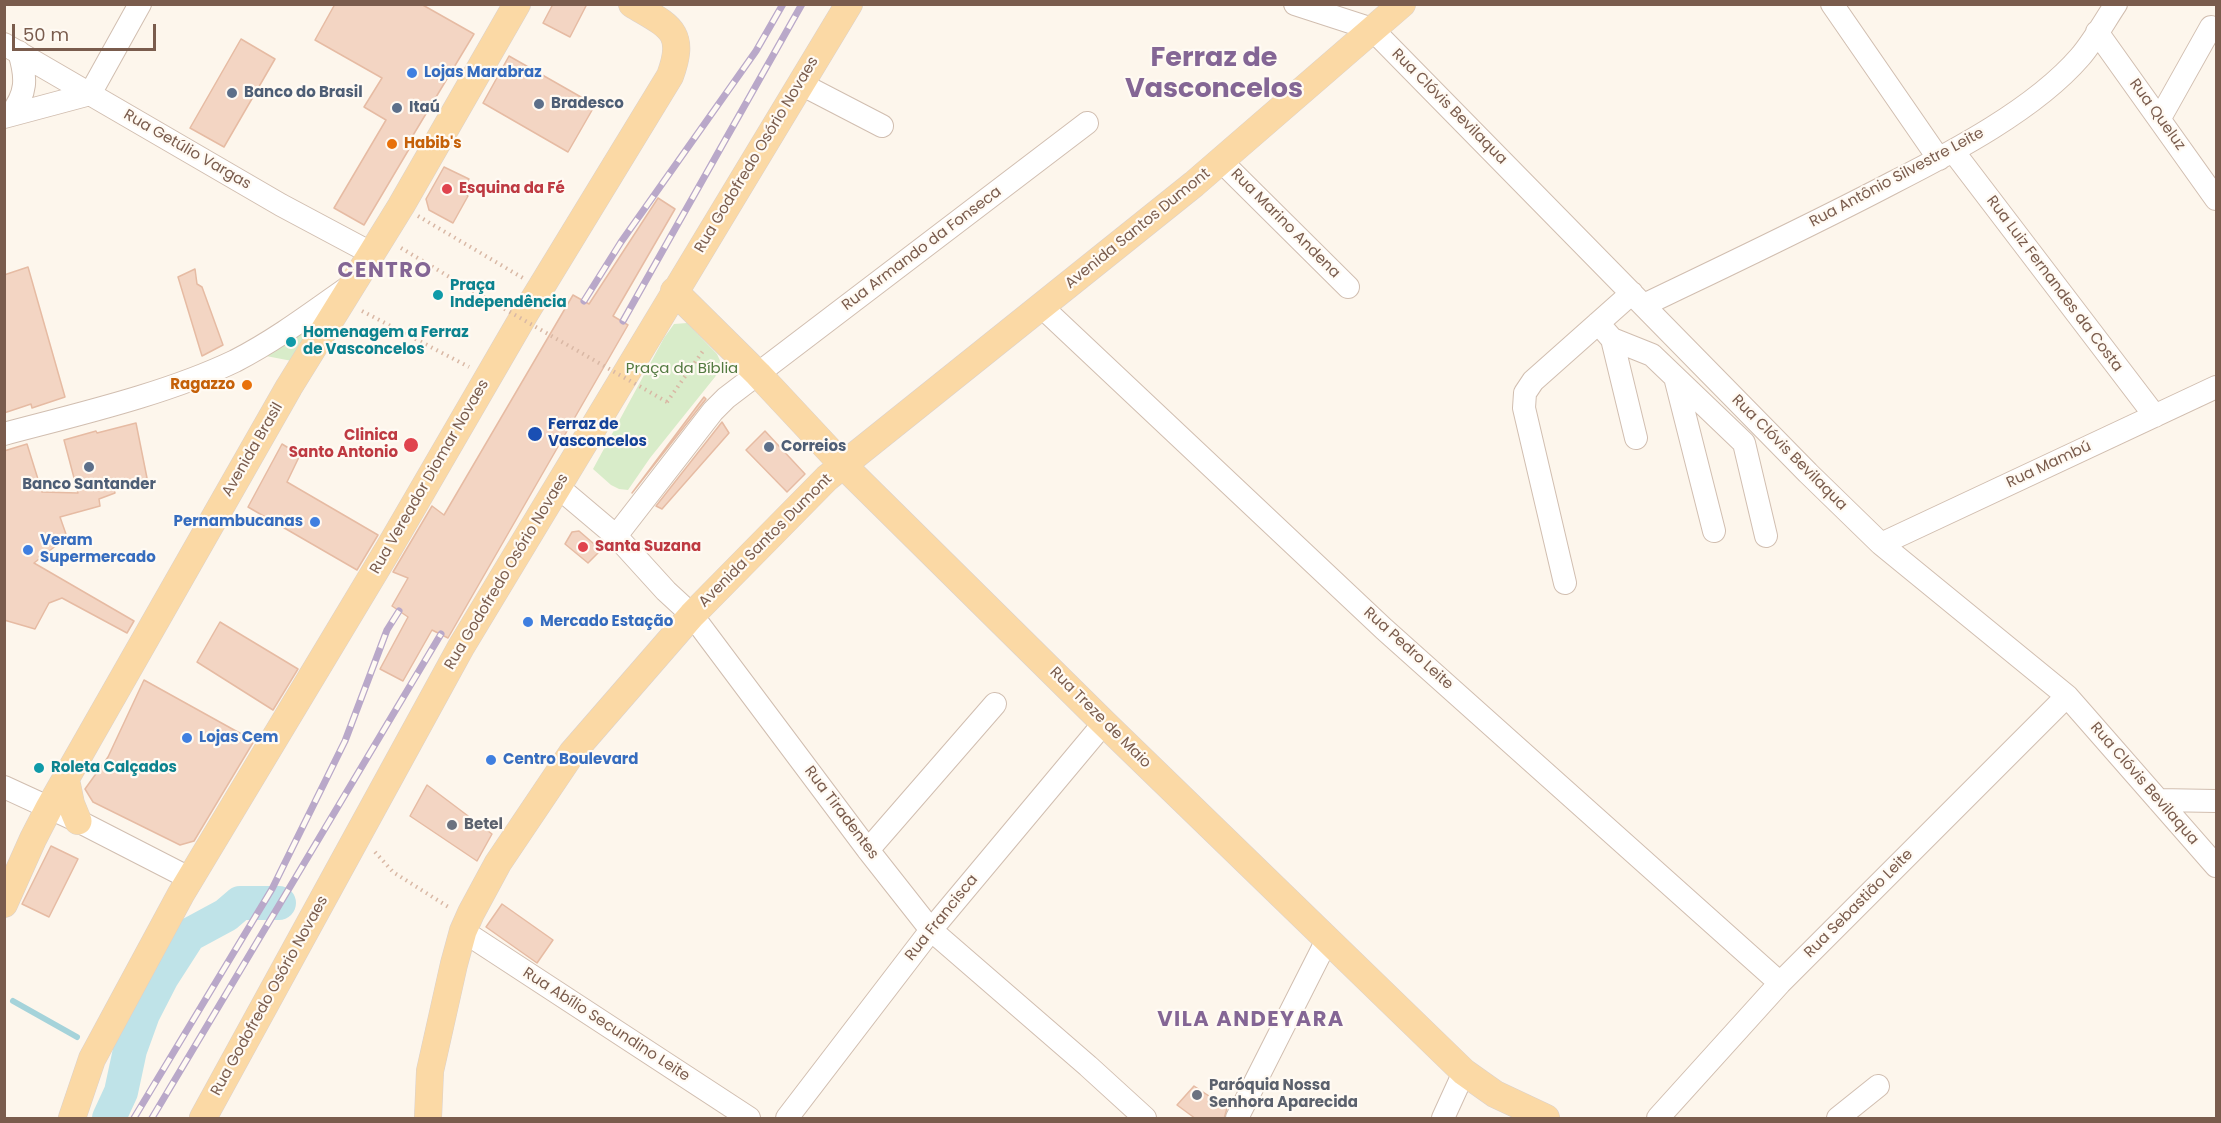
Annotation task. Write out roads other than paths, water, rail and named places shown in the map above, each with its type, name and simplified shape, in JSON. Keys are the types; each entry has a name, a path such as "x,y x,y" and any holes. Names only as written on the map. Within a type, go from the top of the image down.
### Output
{"main road":[{"name":"Avenida Brasil","path":"4,904 33,839 50,808 283,397 401,206 517,4"},
{"name":"Rua Vereador Diomar Novaes","path":"72,1119 92,1059 191,879 389,548 488,377 670,76 677,56 675,36 667,26 632,4"},
{"name":"Rua Godofredo Osório Novaes","path":"203,1119 461,647 849,4"},
{"name":"Avenida Santos Dumont","path":"428,1119 430,1071 454,964 467,922 498,863 572,753 692,615 827,478 1221,161 1402,4"},
{"name":"Rua Treze de Maio","path":"674,291 758,374 843,465 1104,723 1464,1072 1495,1094 1546,1119"},
{"path":"66,780 70,804 78,821"}],"street":[{"path":"7,116 90,94 140,4"},
{"path":"1295,4 1372,29"},
{"name":"Rua Luiz Fernandes da Costa","path":"1832,4 1946,155 2155,416"},
{"name":"Rua Antônio Silvestre Leite","path":"1565,583 1524,408 1525,393 1533,381 1605,331 1638,299 1840,211 1946,155 2009,116 2054,82 2081,57 2115,4"},
{"path":"2160,118 2211,27"},
{"name":"Rua Clóvis Bevilaqua","path":"1372,29 1808,473 1881,544 2067,696 2217,866"},
{"name":"Rua Queluz","path":"2097,32 2217,199"},
{"path":"7,116 20,102 23,93 24,68 12,48"},
{"name":"Rua Getúlio Vargas","path":"12,48 281,205 376,245"},
{"path":"801,84 882,126"},
{"name":"Rua Armando da Fonseca","path":"758,374 1087,123"},
{"name":"Rua Marino Andena","path":"1221,161 1348,287"},
{"path":"4,434 172,386 233,362 258,349 347,292"},
{"name":"Rua Pedro Leite","path":"1042,307 1384,629 1780,983"},
{"path":"1605,331 1652,355 1744,443 1766,536"},
{"path":"1605,331 1636,438"},
{"path":"616,536 713,411 758,374"},
{"path":"1675,376 1714,531"},
{"name":"Rua Mambú","path":"1881,544 2217,387"},
{"name":"Rua Tiradentes","path":"558,487 616,536 666,591 692,615 868,850 931,930 1088,1066 1145,1119"},
{"name":"Rua Sebastião Leite","path":"1658,1119 1780,983 2067,696"},
{"path":"868,850 995,704"},
{"name":"Rua Francisca","path":"787,1119 931,930 1104,723"},
{"path":"4,787 78,821 191,879"},
{"path":"2158,800 2217,801"},
{"name":"Rua Abílio Secundino Leite","path":"467,922 749,1119"},
{"path":"1237,1119 1327,940"},
{"path":"1443,1119 1464,1072"},
{"path":"1838,1119 1878,1086"}],"waterway":[{"path":"109,1118 121,1092 130,1050 143,1014 162,977 189,935 226,915 240,903 279,903"},
{"path":"13,1001 77,1037"}],"railway":[{"path":"584,301 621,242 756,51 783,4"},
{"path":"623,321 802,4"},
{"path":"134,1118 272,889 345,741 387,630 399,611"},
{"path":"152,1118 441,634"}],"place":[{"name":"Lojas Marabraz","path":"412,73"},
{"name":"Banco do Brasil","path":"232,93"},
{"name":"Bradesco","path":"539,104"},
{"name":"Itaú","path":"397,108"},
{"name":"Habib's","path":"392,144"},
{"name":"Esquina da Fé","path":"447,189"},
{"name":"Praça Independência","path":"438,295"},
{"name":"Homenagem a Ferraz de Vasconcelos","path":"291,342"},
{"name":"Ragazzo","path":"247,385"},
{"name":"Ferraz de Vasconcelos","path":"535,434"},
{"name":"Clinica Santo Antonio","path":"411,445"},
{"name":"Correios","path":"769,447"},
{"name":"Banco Santander","path":"89,467"},
{"name":"Pernambucanas","path":"315,522"},
{"name":"Santa Suzana","path":"583,547"},
{"name":"Veram Supermercado","path":"28,550"},
{"name":"Mercado Estação","path":"528,622"},
{"name":"Lojas Cem","path":"187,738"},
{"name":"Centro Boulevard","path":"491,760"},
{"name":"Roleta Calçados","path":"39,768"},
{"name":"Betel","path":"452,825"},
{"name":"Paróquia Nossa Senhora Aparecida","path":"1197,1095"}],"district":[{"name":"Ferraz de Vasconcelos","path":"1214,74"},
{"name":"CENTRO","path":"385,272"},
{"name":"VILA ANDEYARA","path":"1251,1021"}],"park label":[{"name":"Praça da Bíblia","path":"682,369"}]}
